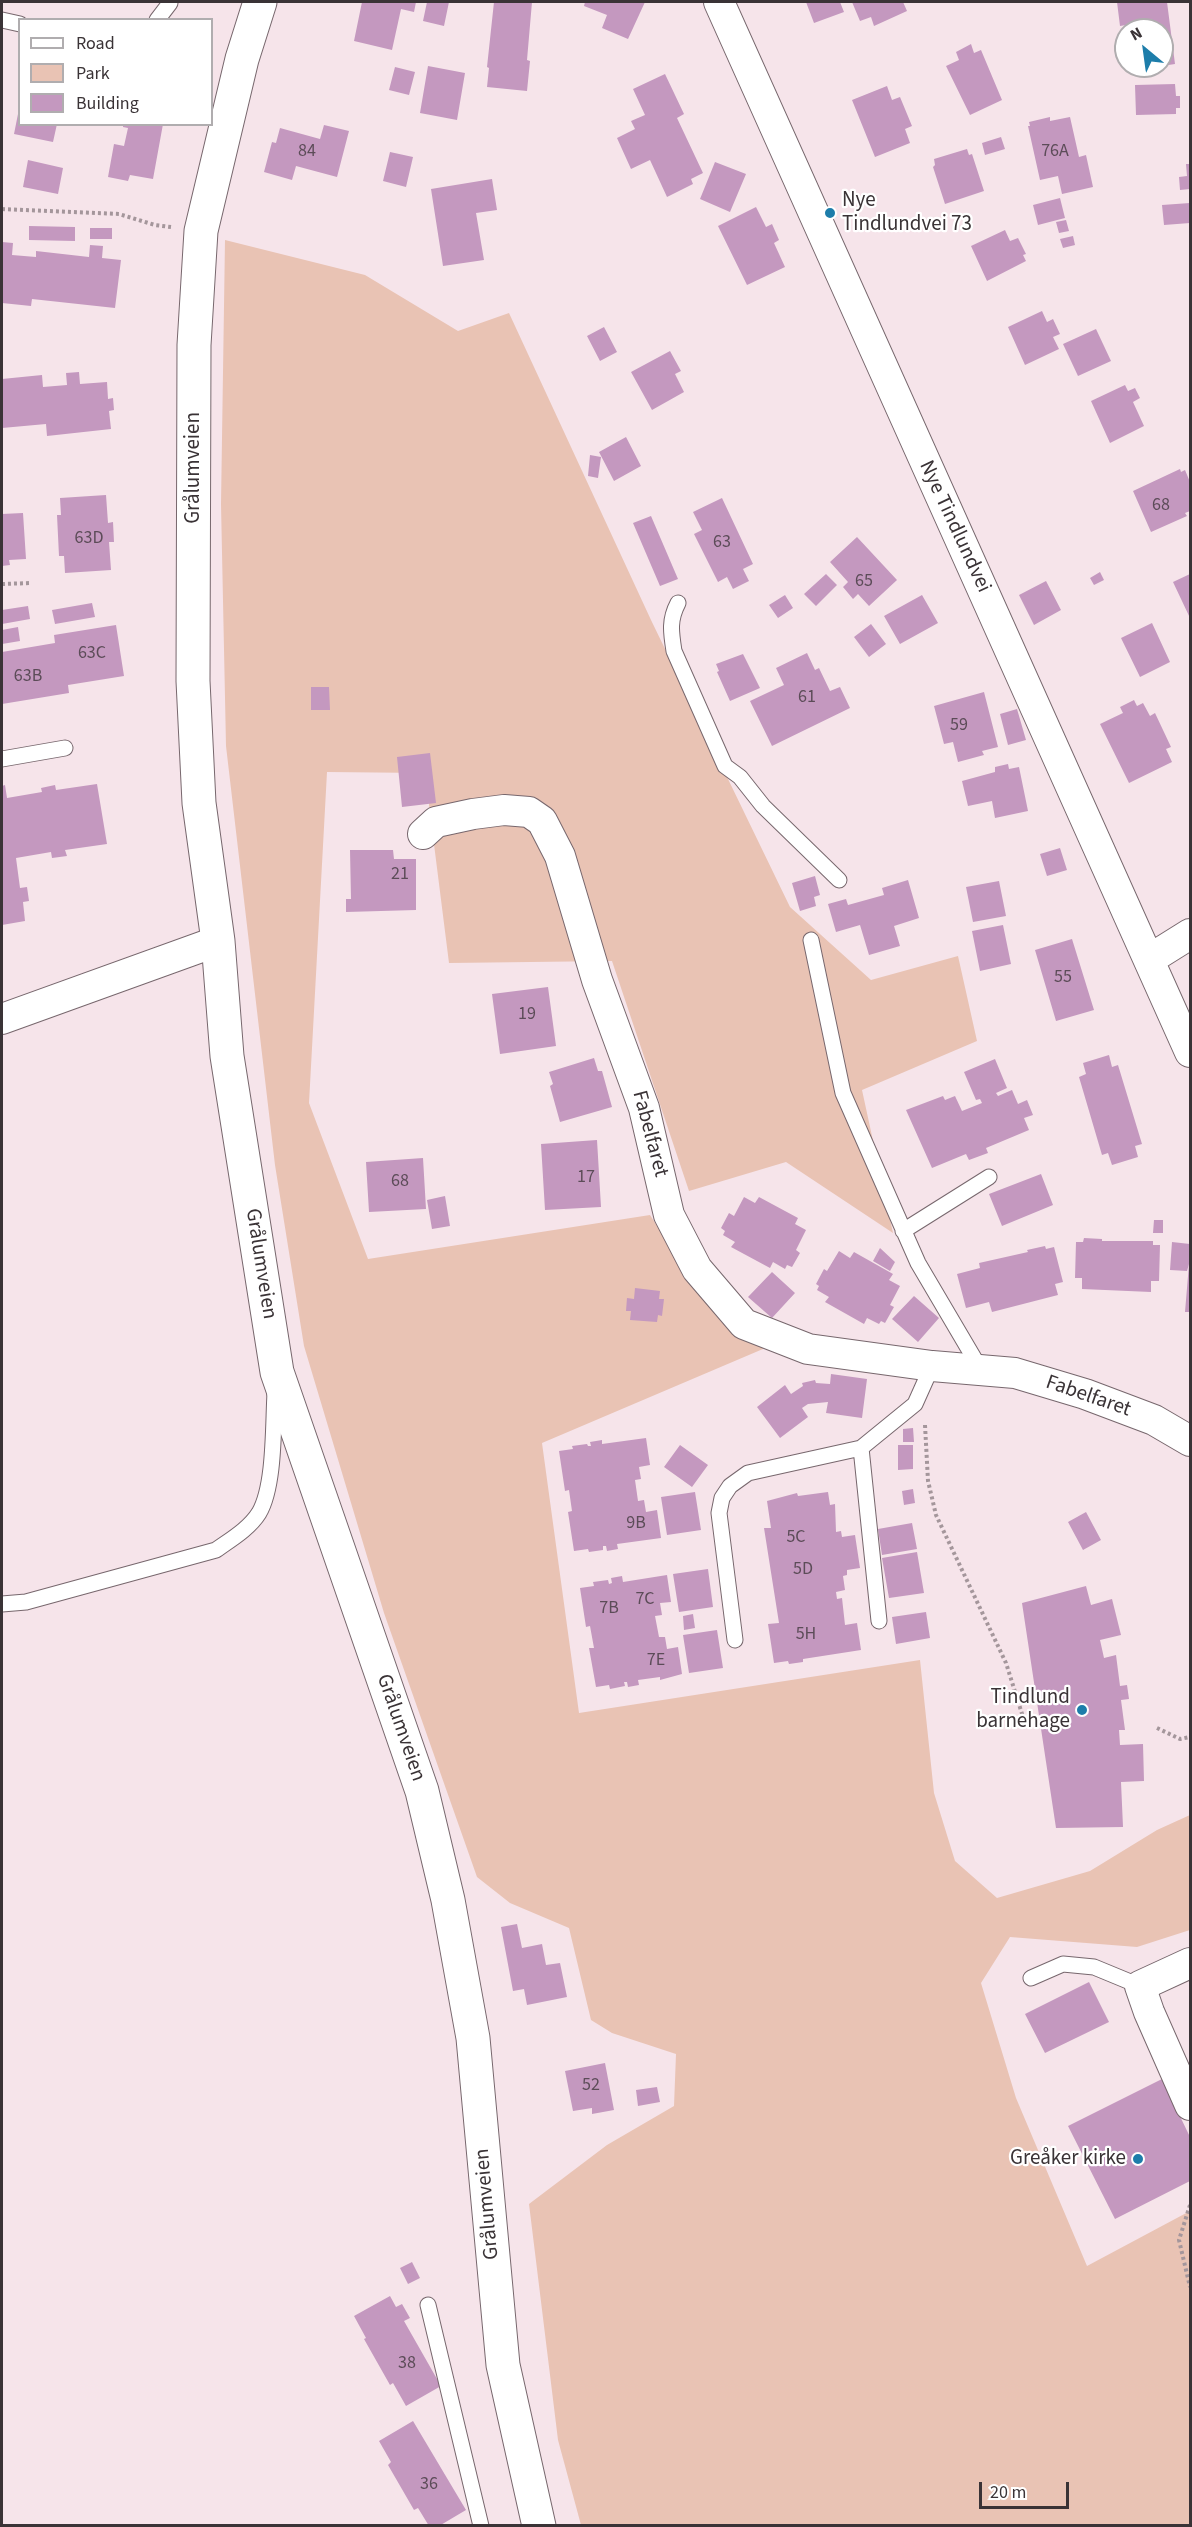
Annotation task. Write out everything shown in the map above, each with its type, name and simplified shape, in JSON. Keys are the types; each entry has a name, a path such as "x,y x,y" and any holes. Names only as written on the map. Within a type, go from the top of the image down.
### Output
{"main road":[{"name":"Grålumveien","path":"260,2 242,59 201,231 194,345 193,681 199,803 218,940 227,1056 277,1372 422,1791 448,1900 473,2038 503,2365 538,2526"}],"street":[{"name":"Nye Tindlundvei","path":"720,2 919,451 1191,1052"},
{"name":"Fabelfaret","path":"423,834 436,822 504,810 529,812 542,820 560,856 597,980 644,1108 669,1215 697,1269 744,1324 808,1349 932,1366 1015,1373 1085,1394 1154,1420 1191,1441"},
{"path":"1150,959 1191,934"},
{"path":"2,1019 218,940"},
{"path":"1191,1963 1140,1986 1149,2012 1191,2105"}],"lane":[{"path":"159,18 170,3"},
{"path":"2,20 18,24"},
{"path":"678,603 671,617 670,632 674,651 725,766 740,777 762,806 839,880"},
{"path":"2,759 65,748"},
{"path":"811,940 843,1093 918,1263 981,1370"},
{"path":"903,1230 989,1178"},
{"path":"735,1640 719,1513 722,1498 730,1486 748,1473 861,1448 915,1404 932,1366"},
{"path":"2,1604 26,1602 216,1550 242,1532 259,1514 268,1483 277,1372"},
{"path":"861,1448 879,1621"},
{"path":"1031,1978 1063,1964 1094,1967 1140,1986"},
{"path":"428,2305 481,2526"}],"path":[{"path":"2,209 119,214 155,225 201,231"},
{"path":"2,584 31,583"},
{"path":"915,1404 925,1426 928,1481 936,1515 1006,1664 1023,1717"},
{"path":"1157,1728 1180,1739 1191,1737"},
{"path":"1191,2205 1179,2240 1191,2287"}],"green space":[{"path":"225,240 365,275 458,331 509,313 651,620 790,907 871,980 958,956 977,1041 862,1090 893,1233 786,1162 689,1191 612,961 449,963 425,773 327,772 309,1103 368,1259 650,1215 701,1294 770,1346 542,1443 579,1713 920,1660 934,1793 955,1861 997,1898 1090,1871 1157,1830 1190,1815 1190,1930 1137,1947 1010,1937 981,1983 1016,2098 1087,2266 1190,2211 1190,2525 581,2525 558,2440 529,2204 607,2145 674,2106 676,2054 612,2033 591,2020 569,1928 510,1903 477,1877 384,1613 304,1346 275,1165 226,746 221,504"}],"building":[{"path":"362,2 416,2 414,12 401,9 392,50 354,41"},
{"path":"427,2 449,2 444,26 423,21"},
{"path":"494,2 532,2 527,91 487,87"},
{"path":"585,2 645,2 628,39 602,28 607,15 584,6"},
{"path":"806,2 840,2 844,12 814,23"},
{"path":"852,2 903,2 907,11 874,26 871,17 860,21"},
{"path":"1117,2 1167,2 1169,18 1119,18"},
{"path":"971,44 974,53 981,50 1002,100 970,115 946,66 959,60 956,52"},
{"path":"428,66 465,73 457,120 420,113"},
{"path":"395,67 415,72 409,95 389,90"},
{"path":"665,74 684,114 677,118 703,173 691,179 693,184 667,197 650,160 631,169 617,138 635,129 631,121 645,115 633,89"},
{"path":"1175,84 1176,96 1180,96 1180,108 1176,108 1176,114 1136,115 1135,85"},
{"path":"887,86 892,100 900,97 912,126 905,129 910,143 875,157 852,100"},
{"path":"18,114 18,126 57,126 53,142 14,134"},
{"path":"1050,117 1050,121 1070,117 1079,157 1086,155 1093,187 1062,194 1058,176 1040,180 1028,126 1030,126 1029,122"},
{"path":"324,125 349,131 337,177 296,166 292,180 264,172 272,142 276,143 280,128 320,139"},
{"path":"163,126 153,179 130,175 128,181 108,177 114,144 124,146 128,128 123,127"},
{"path":"1001,137 1005,149 985,155 982,143"},
{"path":"967,149 969,155 972,154 984,191 945,204 933,167 934,159"},
{"path":"390,152 413,157 406,187 383,181"},
{"path":"28,160 63,168 58,194 23,187"},
{"path":"715,162 746,174 730,212 700,199"},
{"path":"1186,164 1190,164 1190,189 1180,190 1179,177 1187,176"},
{"path":"492,179 497,210 476,213 484,260 443,266 431,189"},
{"path":"1060,198 1065,218 1038,225 1033,205"},
{"path":"1190,203 1190,223 1164,225 1162,205"},
{"path":"756,207 766,227 772,224 779,240 774,243 785,267 747,285 718,226"},
{"path":"1066,220 1069,231 1059,233 1056,222"},
{"path":"29,226 75,227 75,241 29,240"},
{"path":"90,228 112,228 112,239 90,239"},
{"path":"1005,230 1010,241 1018,238 1026,254 1023,255 1026,261 987,281 971,246"},
{"path":"1073,236 1075,245 1063,248 1060,239"},
{"path":"2,242 13,243 12,255 36,257 36,251 89,257 90,245 103,246 102,258 121,260 115,308 32,299 31,306 2,303"},
{"path":"1042,311 1047,322 1053,319 1060,334 1053,337 1059,349 1025,365 1008,327"},
{"path":"604,327 617,352 600,361 587,336"},
{"path":"1096,329 1111,361 1078,376 1063,344"},
{"path":"670,351 681,371 675,374 684,392 652,410 631,372"},
{"path":"79,372 80,384 107,382 108,399 113,398 114,410 109,411 111,429 47,436 46,424 2,428 2,379 42,375 43,387 67,385 66,373"},
{"path":"1125,385 1128,391 1135,388 1140,398 1133,402 1144,426 1110,443 1091,401"},
{"path":"626,437 641,466 614,481 599,452"},
{"path":"590,455 601,457 598,478 588,476"},
{"path":"1180,469 1181,472 1185,470 1190,482 1190,511 1185,513 1187,516 1151,532 1133,491"},
{"path":"106,495 108,523 113,522 114,542 109,542 111,570 65,573 64,556 59,556 57,515 61,515 60,498"},
{"path":"722,498 753,564 743,569 749,581 733,589 727,577 718,582 694,534 702,530 693,512"},
{"path":"23,513 26,559 9,560 10,565 2,566 2,514"},
{"path":"651,516 678,579 660,586 633,523"},
{"path":"857,537 897,580 869,606 858,594 853,599 843,587 848,582 830,562"},
{"path":"1100,572 1104,580 1094,585 1090,578"},
{"path":"826,574 837,585 816,606 804,594"},
{"path":"1190,574 1190,618 1173,582"},
{"path":"1046,581 1061,610 1034,625 1019,595"},
{"path":"785,595 793,608 778,618 769,605"},
{"path":"922,595 938,623 900,644 884,616"},
{"path":"92,603 95,617 55,624 52,610"},
{"path":"28,606 30,619 2,624 2,610"},
{"path":"1152,623 1170,662 1140,677 1121,638"},
{"path":"871,624 886,644 869,657 854,637"},
{"path":"116,625 124,676 68,685 69,693 2,704 2,652 55,643 54,635"},
{"path":"18,627 20,641 2,644 2,630"},
{"path":"807,653 815,670 819,668 830,691 840,687 850,708 772,746 750,701 784,685 776,668"},
{"path":"743,654 760,688 730,701 717,672 719,671 716,664"},
{"path":"311,687 329,687 330,710 311,710"},
{"path":"984,692 998,747 982,751 984,755 958,762 953,742 944,744 934,706"},
{"path":"1134,700 1137,706 1143,703 1150,716 1155,713 1171,747 1166,749 1172,762 1129,783 1100,724 1123,713 1120,707"},
{"path":"1017,709 1026,740 1008,745 1000,714"},
{"path":"430,753 436,803 402,807 397,757"},
{"path":"1008,764 1009,769 1019,767 1028,811 995,818 992,801 968,806 962,781 995,772 995,767"},
{"path":"97,784 107,844 65,850 67,856 52,858 51,852 16,858 20,888 27,887 29,901 23,902 25,921 2,925 2,786 5,785 7,798 42,792 41,788 55,785 56,790"},
{"path":"1060,848 1067,870 1047,876 1040,854"},
{"path":"350,850 393,850 394,859 416,859 416,910 346,912 346,899 351,899"},
{"path":"815,876 820,895 814,897 816,906 800,911 792,883"},
{"path":"908,880 919,918 894,926 900,946 869,955 860,925 836,932 828,904 846,899 848,905 884,895 882,888"},
{"path":"999,881 1006,916 973,922 966,887"},
{"path":"1003,925 1011,964 980,971 972,931"},
{"path":"1072,939 1094,1010 1056,1021 1035,950"},
{"path":"548,987 556,1046 500,1054 492,994"},
{"path":"1109,1055 1112,1067 1118,1065 1142,1144 1135,1146 1138,1157 1112,1165 1108,1153 1102,1155 1079,1077 1086,1074 1083,1063"},
{"path":"594,1058 598,1071 602,1071 612,1107 560,1122 550,1086 553,1084 549,1072"},
{"path":"995,1059 1007,1088 996,1093 998,1096 1012,1090 1018,1104 1027,1100 1033,1115 1024,1118 1029,1130 986,1148 988,1153 969,1160 966,1154 932,1168 906,1110 943,1096 945,1100 955,1096 962,1111 982,1103 980,1099 976,1100 964,1072"},
{"path":"597,1140 601,1207 545,1210 541,1144"},
{"path":"423,1158 426,1209 369,1212 366,1162"},
{"path":"1041,1174 1053,1205 1002,1226 989,1194"},
{"path":"445,1196 450,1226 432,1229 427,1200"},
{"path":"744,1197 755,1203 759,1197 798,1218 795,1224 806,1230 796,1250 800,1253 792,1267 787,1265 785,1269 773,1262 770,1268 731,1247 735,1242 723,1235 725,1231 721,1228 729,1213 734,1216"},
{"path":"1154,1220 1163,1220 1163,1233 1153,1233"},
{"path":"1084,1238 1102,1239 1102,1241 1153,1241 1153,1245 1160,1245 1159,1281 1151,1281 1151,1292 1082,1289 1082,1278 1075,1278 1076,1242 1083,1242"},
{"path":"1172,1242 1190,1244 1190,1312 1185,1312 1189,1264 1187,1271 1170,1270"},
{"path":"1045,1246 1046,1249 1054,1247 1063,1282 1055,1284 1058,1295 992,1312 989,1302 966,1308 957,1274 980,1268 979,1263"},
{"path":"880,1248 895,1262 890,1271 873,1261"},
{"path":"839,1251 850,1258 854,1252 893,1274 889,1280 900,1286 890,1305 894,1307 885,1323 881,1321 879,1324 867,1318 864,1324 825,1302 829,1297 817,1290 819,1286 816,1284 824,1269 827,1271"},
{"path":"772,1272 795,1293 772,1318 748,1297"},
{"path":"635,1288 660,1291 659,1299 664,1299 662,1316 658,1315 657,1322 630,1320 631,1311 626,1311 627,1298 634,1299"},
{"path":"914,1296 939,1318 918,1342 892,1319"},
{"path":"831,1374 867,1379 862,1418 826,1413 828,1402 808,1404 802,1408 808,1417 780,1438 757,1407 785,1385 791,1394 803,1386 802,1383 815,1380 816,1383 830,1384"},
{"path":"913,1428 914,1442 903,1442 903,1429"},
{"path":"646,1438 650,1465 639,1467 641,1479 635,1480 638,1501 644,1500 646,1512 657,1510 661,1538 617,1544 618,1549 607,1551 606,1546 603,1546 603,1550 574,1551 568,1512 572,1511 569,1490 565,1491 559,1451 573,1449 572,1446 587,1444 591,1446 590,1442 602,1440 602,1444"},
{"path":"680,1445 708,1465 692,1487 664,1467"},
{"path":"898,1445 913,1445 913,1469 898,1470"},
{"path":"913,1489 915,1503 904,1505 902,1491"},
{"path":"695,1492 701,1530 667,1535 661,1497"},
{"path":"828,1492 830,1505 835,1504 836,1532 841,1531 842,1537 855,1535 860,1568 847,1570 847,1575 843,1576 845,1590 836,1592 837,1599 842,1598 845,1625 857,1623 861,1650 803,1659 803,1662 774,1663 768,1624 779,1623 764,1528 771,1528 767,1501 797,1493 798,1496"},
{"path":"1086,1512 1101,1540 1083,1550 1068,1522"},
{"path":"912,1523 917,1549 882,1555 878,1529"},
{"path":"917,1552 924,1593 889,1598 882,1558"},
{"path":"708,1569 713,1607 679,1612 673,1574"},
{"path":"667,1575 671,1602 660,1603 662,1615 655,1616 659,1637 665,1637 667,1649 678,1647 682,1674 660,1680 660,1677 638,1680 639,1685 628,1687 627,1682 624,1682 625,1686 610,1689 609,1685 596,1687 589,1648 594,1648 590,1626 586,1627 580,1588 594,1586 593,1582 608,1580 609,1584 612,1583 611,1578 622,1576 623,1582"},
{"path":"1086,1586 1091,1605 1112,1599 1121,1635 1100,1640 1104,1658 1116,1655 1120,1686 1127,1685 1129,1699 1121,1700 1125,1730 1119,1730 1120,1745 1143,1744 1144,1781 1121,1782 1123,1827 1056,1828 1022,1603"},
{"path":"926,1612 930,1638 896,1644 892,1617"},
{"path":"693,1614 695,1628 684,1630 683,1616"},
{"path":"717,1630 723,1668 689,1673 683,1635"},
{"path":"517,1924 522,1948 542,1944 546,1965 560,1963 567,1997 527,2005 524,1989 513,1991 501,1927"},
{"path":"1089,1982 1109,2022 1045,2053 1025,2014"},
{"path":"605,2063 614,2110 592,2114 592,2108 573,2111 565,2071"},
{"name":"Greåker kirke","path":"1162,2079 1190,2137 1190,2181 1115,2219 1068,2126"},
{"path":"657,2087 660,2102 638,2106 636,2090"},
{"path":"412,2262 420,2278 408,2284 400,2268"},
{"path":"390,2296 396,2307 402,2304 410,2318 404,2321 441,2386 406,2406 393,2383 390,2385 354,2316"},
{"path":"413,2421 466,2510 439,2526 429,2526 418,2508 414,2510 388,2465 391,2462 379,2441"}],"place":[{"name":"Nye Tindlundvei 73","path":"830,213"},
{"name":"Tindlund barnehage","path":"1082,1710"},
{"name":"Greåker kirke","path":"1138,2159"}]}
